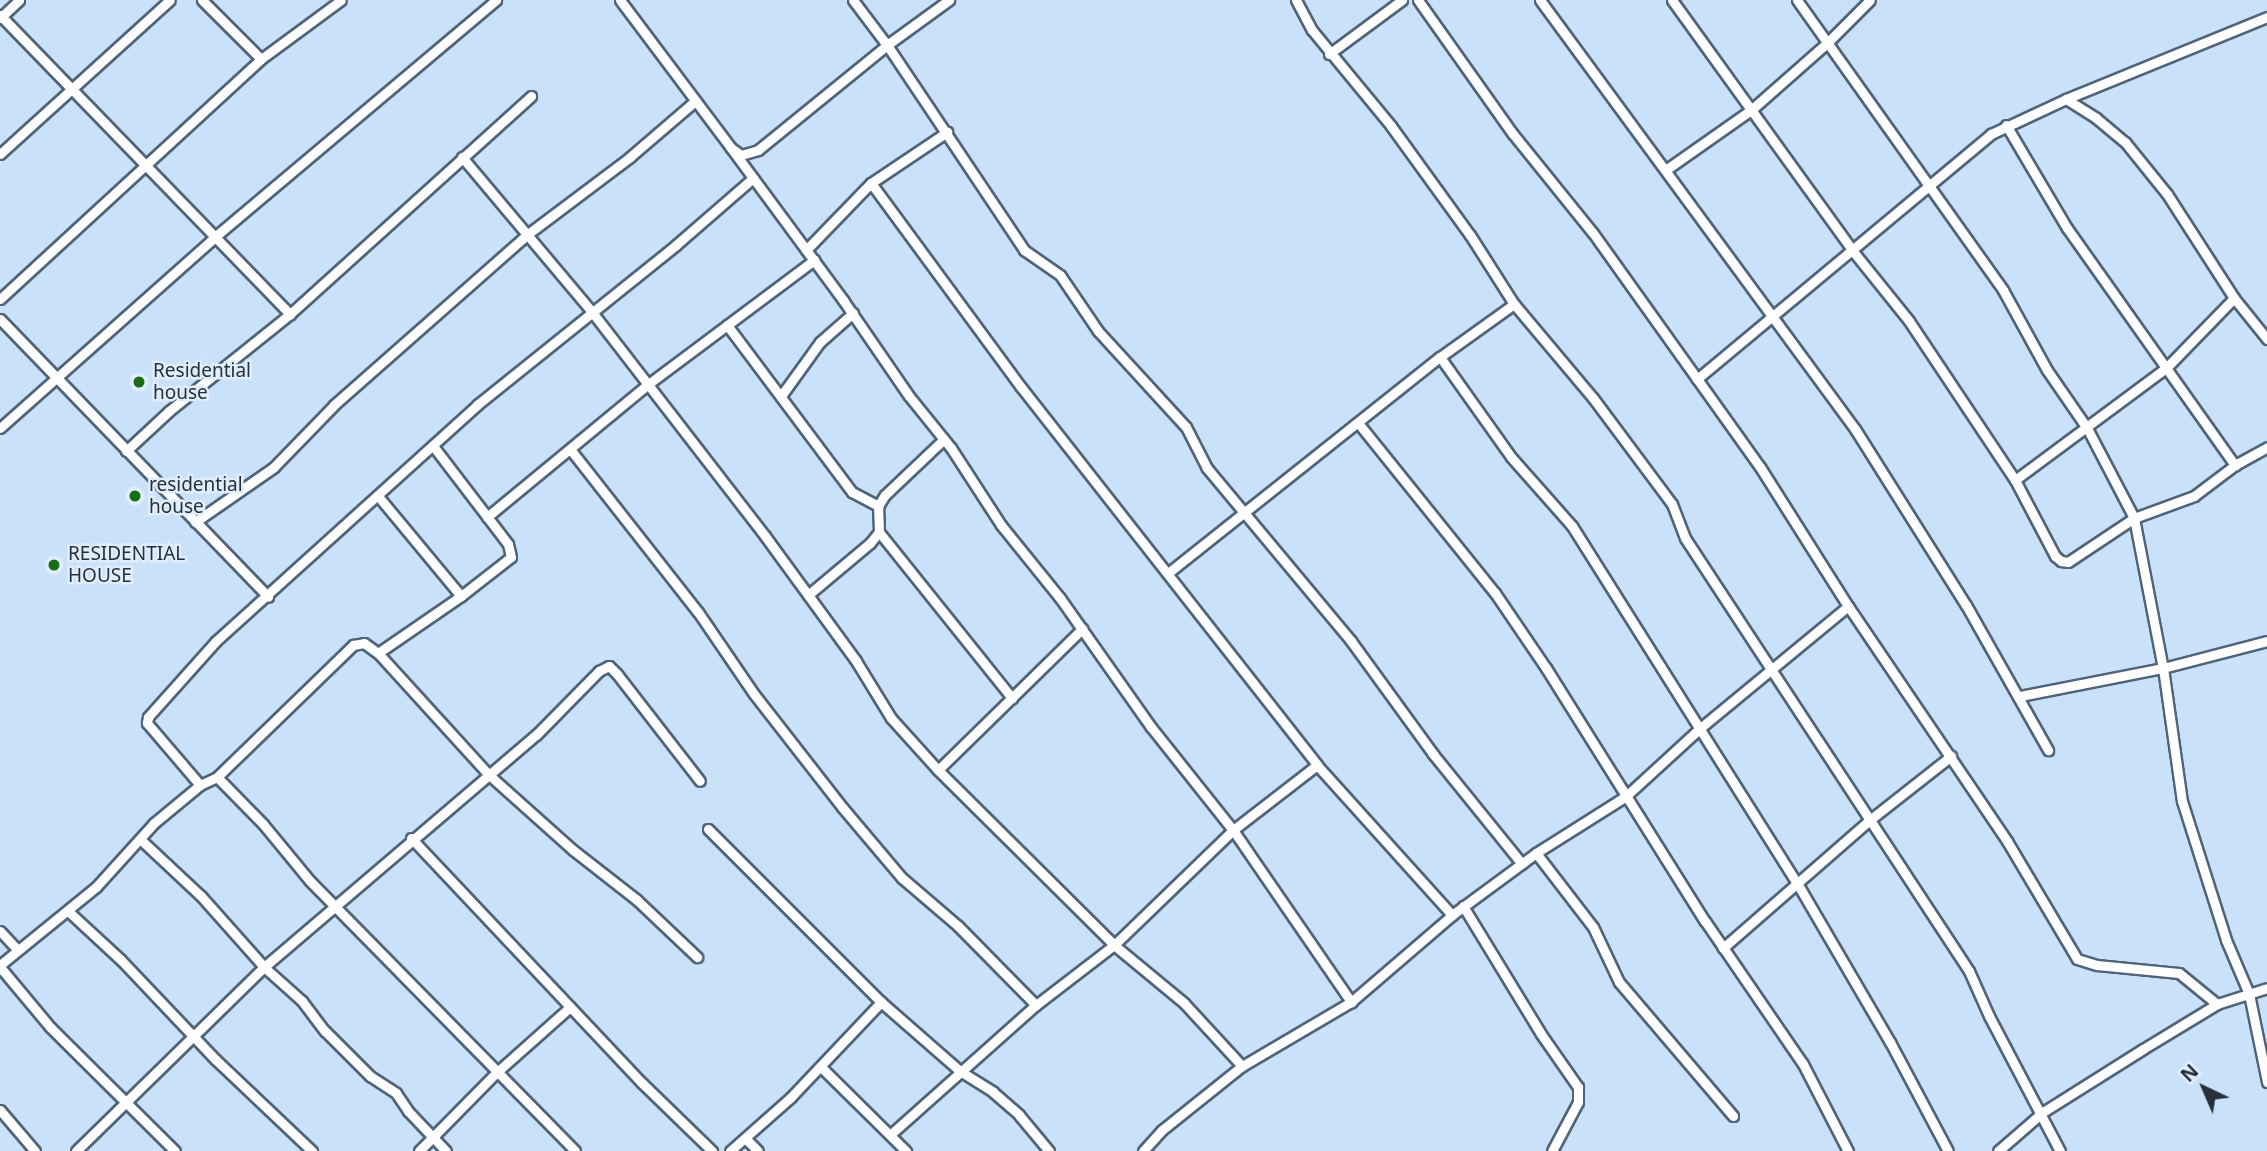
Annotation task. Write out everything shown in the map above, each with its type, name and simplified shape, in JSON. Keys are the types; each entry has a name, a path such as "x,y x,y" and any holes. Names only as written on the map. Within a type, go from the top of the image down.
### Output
{"street":[{"path":"19,0 1,16 147,162 290,314"},
{"path":"0,154 170,0"},
{"path":"202,0 261,59"},
{"path":"0,299 261,59 341,0"},
{"path":"0,428 54,377 217,235 496,0"},
{"path":"620,0 853,313 909,396 944,439 1001,525 1082,629 1150,727 1233,830 1351,1002"},
{"path":"853,0 947,132 1024,250 1060,275 1098,331 1186,427 1207,468 1351,640 1433,754 1522,864"},
{"path":"730,148 741,155 758,150 887,45 949,0"},
{"path":"1296,0 1329,54 1391,126 1470,235 1514,304 1593,398 1672,503 1685,538 1969,971 1989,1016 2043,1112 2060,1151"},
{"path":"1329,54 1402,0"},
{"path":"1418,0 1513,134 1593,233 1760,467 1848,606 2007,841 2077,959 2096,965 2179,973 2217,1004"},
{"path":"1541,0 1855,429 2020,696 2048,751"},
{"path":"1672,0 1852,250 1909,321 2015,480 2055,556 2061,561 2067,562 2134,518 2194,496 2235,465 2267,447"},
{"path":"1797,0 2003,290 2047,370 2087,428 2134,518 2163,668 2182,801 2226,940 2249,994 2267,1082"},
{"path":"1667,169 1751,110 1828,42 1870,0"},
{"path":"1697,379 1770,316 2006,125 2267,17"},
{"path":"126,451 169,411 290,314 531,96"},
{"path":"2066,100 2096,118 2125,142 2167,194 2234,298 2267,339"},
{"path":"195,522 274,467 334,405 528,234 630,158 695,101"},
{"path":"2006,125 2067,228 2235,465"},
{"path":"806,250 871,183 947,132"},
{"path":"462,157 592,312 648,385 856,661 891,718 938,770 1114,945 1184,1003 1242,1066"},
{"path":"200,785 147,723 148,717 216,641 268,597 477,405 753,178"},
{"path":"871,183 1021,387 1317,765 1452,915"},
{"path":"487,517 648,385 814,260"},
{"path":"2015,480 2166,367 2234,298"},
{"path":"1168,573 1440,357 1514,304"},
{"path":"781,396 820,342 853,313"},
{"path":"0,319 268,597"},
{"path":"727,325 852,492 878,506"},
{"path":"1440,357 1511,457 1572,526 1797,883 1890,1042 1948,1151"},
{"path":"1359,424 1495,593 1546,668 1723,948 1803,1064 1848,1151"},
{"path":"944,439 878,506 879,532 1012,698"},
{"path":"378,653 461,596 511,557 508,544 433,446"},
{"path":"570,449 698,612 754,694 842,807 902,878 958,926 1015,986 1036,1004"},
{"path":"378,496 461,596"},
{"path":"807,595 857,556 879,532"},
{"path":"1143,1151 1162,1130 1242,1066 1351,1002 1463,906 1536,853 1626,796 1699,729 1848,606"},
{"path":"938,770 1082,629"},
{"path":"2020,696 2163,668 2267,640"},
{"path":"175,1151 50,1027 0,966 104,879 140,839 200,785 217,777 353,645 364,643 378,653 488,774 573,850 637,900 697,957"},
{"path":"76,1151 264,967 411,838 536,735 599,671 609,666 700,781"},
{"path":"1723,948 1871,819 1951,757"},
{"path":"891,1134 1036,1004 1114,945 1233,830 1317,765"},
{"path":"217,777 263,824 335,906 575,1151"},
{"path":"708,829 881,1002 960,1071 993,1092 1019,1115 1049,1151"},
{"path":"411,838 570,1007 712,1151"},
{"path":"140,839 201,897 264,967 302,1001 325,1031 370,1076 396,1093 408,1111 446,1151"},
{"path":"1536,853 1593,927 1619,982 1733,1116"},
{"path":"1463,906 1541,1034 1578,1087 1578,1102 1552,1151"},
{"path":"68,911 121,960 194,1037 312,1151"},
{"path":"0,931 18,950"},
{"path":"1998,1151 2043,1112 2217,1004 2267,988"},
{"path":"730,1151 821,1067 881,1002"},
{"path":"419,1151 497,1072 570,1007"},
{"path":"821,1067 906,1151"},
{"path":"0,1110 35,1151"},
{"path":"744,1138 758,1151"}],"place":[{"name":"Residential house","path":"139,382"},
{"name":"residential house","path":"135,496"},
{"name":"RESIDENTIAL HOUSE","path":"54,565"}]}
